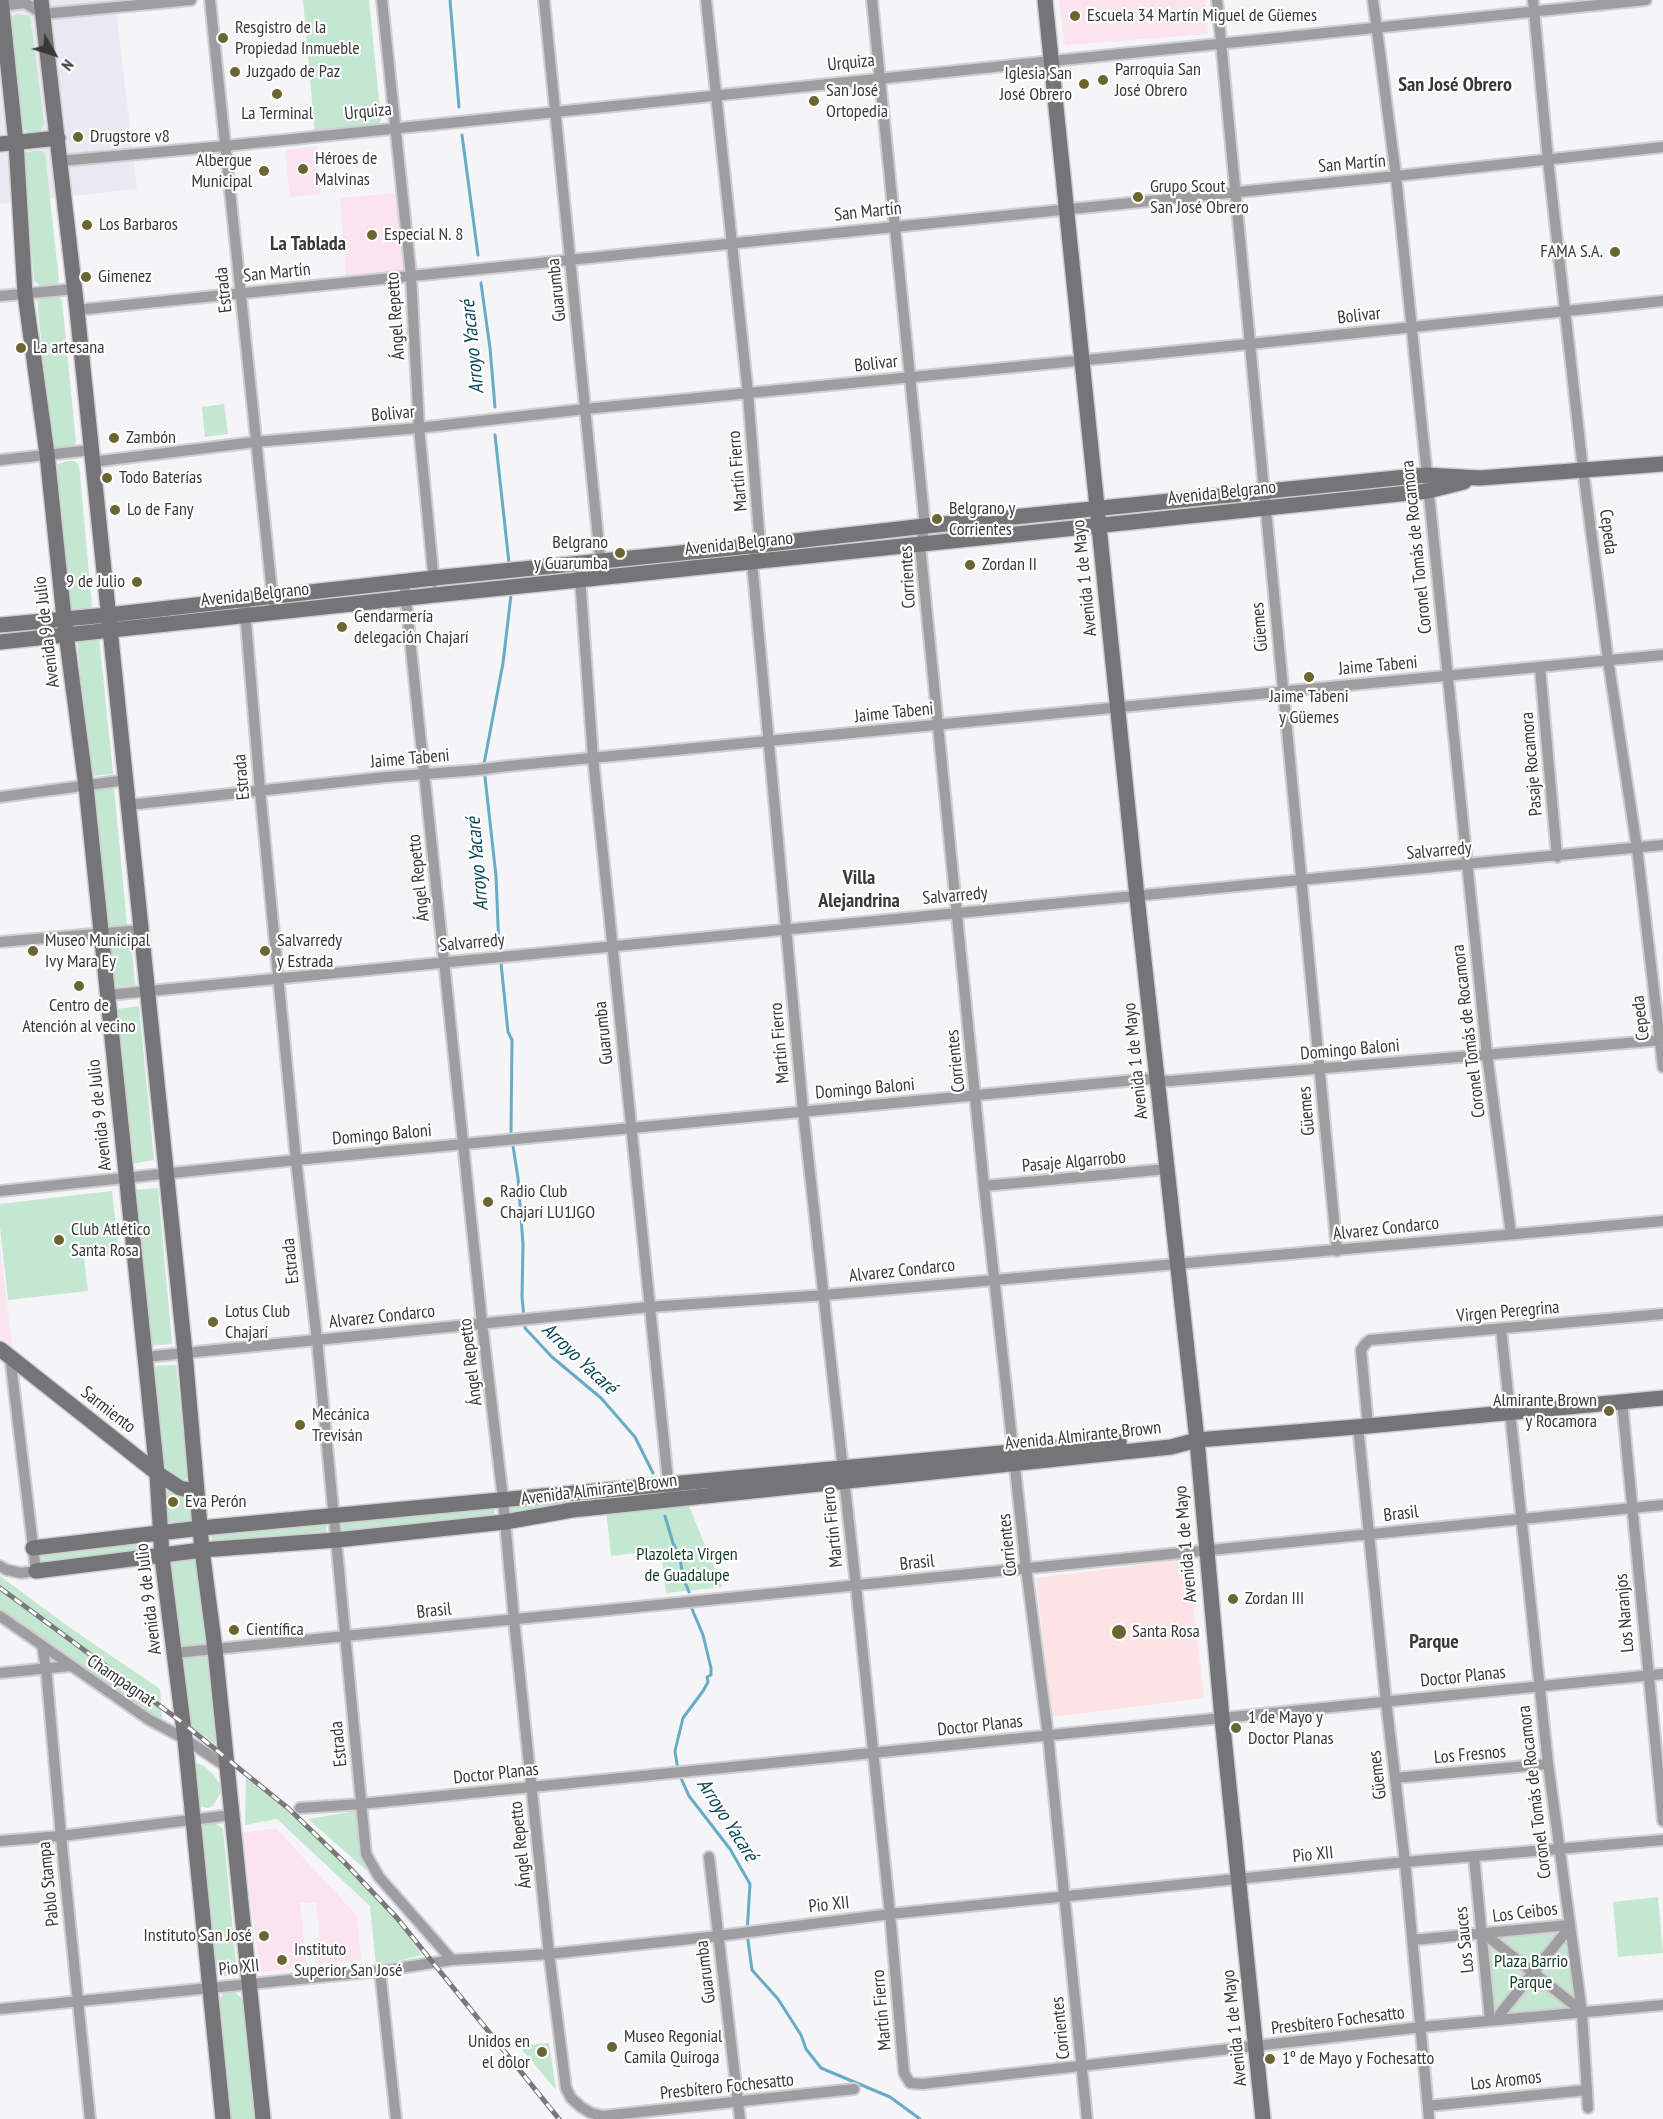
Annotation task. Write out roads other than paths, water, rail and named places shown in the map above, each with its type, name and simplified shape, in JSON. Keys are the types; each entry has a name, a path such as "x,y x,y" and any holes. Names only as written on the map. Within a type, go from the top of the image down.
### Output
{"main road":[{"name":"Avenida 1 de Mayo","path":"1045,0 1137,897 1197,1440 1222,1718 1263,2119"},
{"name":"Avenida 9 de Julio","path":"1,4 8,144 86,786 157,1473 162,1557 185,1739 223,2119"},
{"path":"42,7 77,310 185,1353 202,1550 215,1649 263,2119"},
{"path":"8,144 58,138"},
{"name":"Avenida Belgrano","path":"0,642 66,635 109,623 244,599 600,560 1426,475 1480,478 1663,464"},
{"name":"Avenida Belgrano","path":"0,625 64,618 109,623 244,616 435,594 1428,491 1480,478"},
{"name":"Sarmiento","path":"7,1358 157,1473 180,1488 197,1492"},
{"name":"Avenida Almirante Brown","path":"33,1548 201,1528 503,1499 669,1492 845,1475 1172,1437 1197,1440 1363,1427 1663,1398"},
{"name":"Avenida Almirante Brown","path":"36,1571 162,1557 202,1550 336,1540 505,1522 669,1492"}],"street":[{"path":"1,4 25,3 42,7 191,0"},
{"name":"Estrada","path":"210,0 274,613"},
{"name":"Ángel Repetto","path":"382,0 411,276 419,428 435,594"},
{"name":"Guarumba","path":"544,0 603,578"},
{"name":"Martín Fierro","path":"706,0 748,394 760,545 752,562 803,1111 845,1475 904,2073 910,2083"},
{"name":"Corrientes","path":"872,0 925,526 920,545 984,1186 1026,1568 1048,1735 1087,2119"},
{"name":"Güemes","path":"1217,0 1337,1251"},
{"name":"Coronel Tomás de Rocamora","path":"1373,0 1396,176 1487,1055 1512,1234"},
{"name":"Urquiza","path":"60,161 1221,45 1534,6 1646,0"},
{"name":"Cepeda","path":"1534,6 1548,160 1583,470 1608,660 1637,848 1663,1067"},
{"name":"San Martín","path":"77,310 1663,147"},
{"path":"0,296 74,289"},
{"name":"Bolivar","path":"0,459 47,454 91,456 419,428 585,409 1250,345 1663,301"},
{"name":"Guarumba","path":"579,563 593,758 669,1492"},
{"name":"Ángel Repetto","path":"404,582 482,1323 503,1499 531,1787 566,2088 571,2098 581,2107 591,2113 603,2115"},
{"name":"Estrada","path":"244,599 260,790 296,1160 317,1340 366,1854 371,1866 452,1960"},
{"name":"Jaime Tabeni","path":"128,805 260,790 1663,655"},
{"name":"Pasaje Rocamora","path":"1540,668 1557,857"},
{"path":"0,796 126,780"},
{"name":"Salvarredy","path":"108,995 1466,866 1663,845"},
{"path":"0,942 141,930"},
{"name":"Domingo Baloni","path":"0,1191 296,1160 1146,1079 1170,1081 1661,1040"},
{"name":"Pasaje Algarrobo","path":"984,1186 1167,1169"},
{"name":"Alvarez Condarco","path":"145,1357 649,1307 825,1295 995,1278 1337,1251 1663,1221"},
{"name":"Virgen Peregrina","path":"1361,1350 1370,1340 1663,1314"},
{"name":"Coronel Tomás de Rocamora","path":"1502,1329 1558,1850 1581,2008 1588,2108"},
{"name":"Güemes","path":"1361,1350 1370,1534 1422,2028 1429,2119"},
{"path":"0,1371 7,1358"},
{"path":"7,1358 36,1571"},
{"name":"Los Naranjos","path":"1622,1402 1663,1821"},
{"name":"Brasil","path":"175,1653 1663,1505"},
{"name":"Avenida Almirante Brown","path":"3,1568 21,1573 36,1571"},
{"name":"Champagnat","path":"0,1616 148,1719 185,1739 227,1767"},
{"name":"Pablo Stampa","path":"42,1645 90,2119"},
{"path":"0,1673 69,1666"},
{"name":"Doctor Planas","path":"300,1808 361,1804 1663,1674"},
{"name":"Los Fresnos","path":"1395,1778 1548,1764"},
{"path":"0,1841 61,1836 231,1815"},
{"name":"Pio XII","path":"0,2008 380,1971 452,1960 549,1954 718,1936 890,1914 1405,1862 1663,1839"},
{"name":"Guarumba","path":"709,1857 740,2119"},
{"name":"Los Sauces","path":"1474,1857 1495,2020"},
{"path":"1495,2020 1569,1928"},
{"name":"Los Ceibos","path":"1413,1940 1569,1928"},
{"path":"1485,1934 1581,2008"},
{"path":"380,1971 396,2119"},
{"name":"Presbítero Fochesatto","path":"910,2083 922,2084 1082,2067 1495,2020 1581,2008 1663,2005"},
{"name":"Presbítero Fochesatto","path":"603,2115 739,2103 854,2089"},
{"name":"Los Aromos","path":"1428,2106 1587,2090"}],"waterway":[{"name":"Arroyo Yacaré","path":"450,0 459,107"},
{"name":"Arroyo Yacaré","path":"462,135 478,255"},
{"name":"Arroyo Yacaré","path":"481,283 495,407"},
{"name":"Arroyo Yacaré","path":"495,435 509,563"},
{"name":"Arroyo Yacaré","path":"484,764 503,663 511,595"},
{"name":"Arroyo Yacaré","path":"485,777 496,876 499,949"},
{"name":"Arroyo Yacaré","path":"501,963 508,1032 512,1040 511,1132"},
{"name":"Arroyo Yacaré","path":"513,1146 523,1244 522,1297 525,1328 552,1357 601,1398 635,1437 653,1473"},
{"name":"Arroyo Yacaré","path":"665,1516 689,1592"},
{"name":"Arroyo Yacaré","path":"678,1770 675,1751 683,1718 703,1691 708,1682 707,1677 711,1675 703,1635 692,1609"},
{"name":"Arroyo Yacaré","path":"680,1776 689,1796 730,1849 750,1884 747,1933 752,1970 778,1999 801,2035 806,2049 821,2068 890,2097 920,2119"}],"railway":[{"path":"0,1588 183,1723 289,1809 397,1918 559,2119"}],"place":[{"name":"Escuela 34 Martín Miguel de Güemes","path":"1075,16"},
{"name":"Resgistro de la Propiedad Inmueble","path":"223,38"},
{"name":"Juzgado de Paz","path":"235,72"},
{"name":"Parroquia San José Obrero","path":"1103,80"},
{"name":"Iglesia San José Obrero","path":"1084,84"},
{"name":"La Terminal","path":"277,94"},
{"name":"San José Ortopedia","path":"814,101"},
{"name":"Drugstore v8","path":"78,137"},
{"name":"Héroes de Malvinas","path":"303,169"},
{"name":"Albergue Municipal","path":"264,171"},
{"name":"Grupo Scout San José Obrero","path":"1138,197"},
{"name":"Los Barbaros","path":"87,225"},
{"name":"Especial N. 8","path":"372,235"},
{"name":"FAMA S.A.","path":"1615,252"},
{"name":"Gimenez","path":"86,277"},
{"name":"La artesana","path":"21,348"},
{"name":"Zambón","path":"114,438"},
{"name":"Todo Baterías","path":"107,478"},
{"name":"Lo de Fany","path":"115,510"},
{"name":"Belgrano y Corrientes","path":"937,519"},
{"name":"Belgrano y Guarumba","path":"620,553"},
{"name":"Zordan II","path":"970,565"},
{"name":"9 de Julio","path":"137,582"},
{"name":"Gendarmería delegación Chajarí","path":"342,627"},
{"name":"Jaime Tabeni y Güemes","path":"1309,677"},
{"name":"Museo Municipal Ivy Mara Ey","path":"33,951"},
{"name":"Salvarredy y Estrada","path":"265,951"},
{"name":"Centro de Atención al vecino","path":"79,986"},
{"name":"Radio Club Chajarí LU1JGO","path":"488,1202"},
{"name":"Club Atlético Santa Rosa","path":"59,1240"},
{"name":"Lotus Club Chajarí","path":"213,1322"},
{"name":"Almirante Brown y Rocamora","path":"1609,1411"},
{"name":"Mecánica Trevisán","path":"300,1425"},
{"name":"Eva Perón","path":"173,1502"},
{"name":"Zordan III","path":"1233,1599"},
{"name":"Científica","path":"234,1630"},
{"name":"Santa Rosa","path":"1119,1632"},
{"name":"1 de Mayo y Doctor Planas","path":"1236,1728"},
{"name":"Instituto San José","path":"264,1936"},
{"name":"Instituto Superior San José","path":"282,1960"},
{"name":"Museo Regonial Camila Quiroga","path":"612,2047"},
{"name":"Unidos en el dolor","path":"542,2052"},
{"name":"1º de Mayo y Fochesatto","path":"1270,2059"}],"district":[{"name":"San José Obrero","path":"1455,85"},
{"name":"La Tablada","path":"308,244"},
{"name":"Villa Alejandrina","path":"859,890"},
{"name":"Parque","path":"1434,1642"}],"park label":[{"name":"Plazoleta Virgen de Guadalupe","path":"687,1565"},
{"name":"Plaza Barrio Parque","path":"1531,1972"}]}
